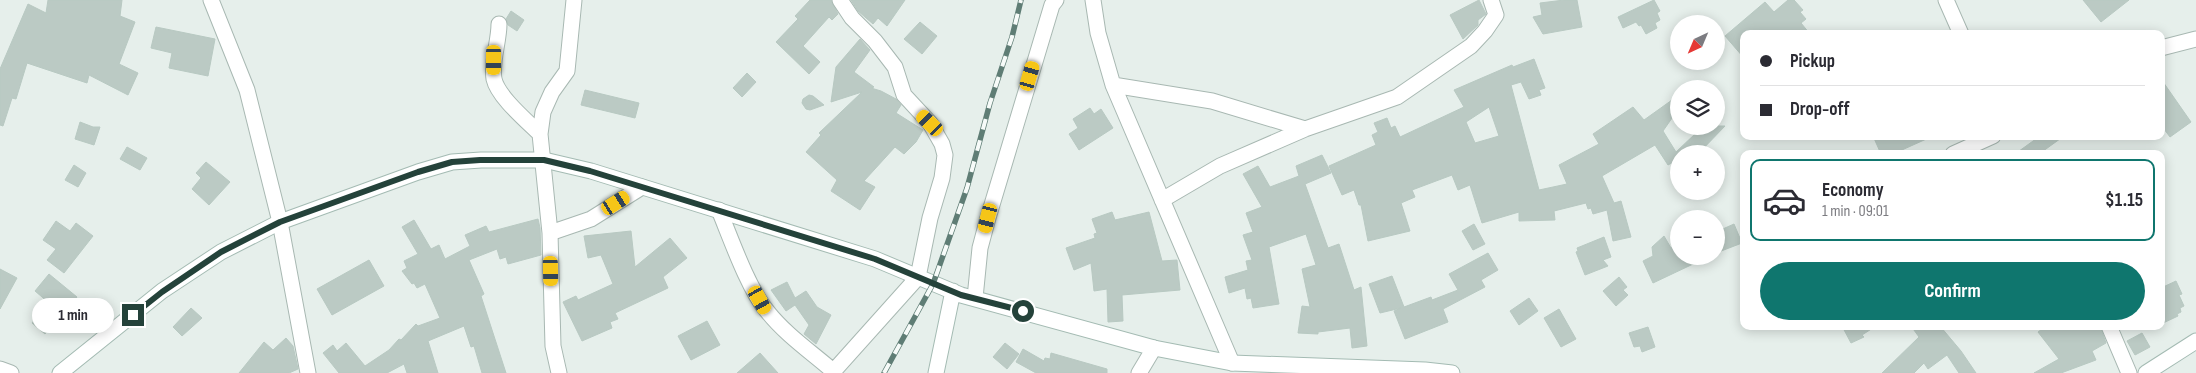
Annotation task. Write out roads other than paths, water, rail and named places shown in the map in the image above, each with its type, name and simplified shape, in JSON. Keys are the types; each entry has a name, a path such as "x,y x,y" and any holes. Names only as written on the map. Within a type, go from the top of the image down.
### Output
{"street":[{"path":"211,0 247,90 280,222 308,373"},
{"path":"559,373 553,346 550,233 540,134 542,112 552,92 568,71 574,0"},
{"path":"719,210 754,290 766,310 780,326 832,372 918,277 930,218 942,178 945,155 942,144 930,123 904,95 895,67 852,18 840,0"},
{"path":"975,298 980,248 988,218 1052,5 1056,0"},
{"path":"1093,0 1098,33 1113,85 1232,363"},
{"path":"1162,200 1220,166 1305,130 1397,97 1470,46 1485,31 1496,15 1491,0"},
{"path":"1946,0 1959,30"},
{"path":"499,24 499,40 494,60 494,80 502,94 540,134"},
{"path":"2165,47 2196,40"},
{"path":"1113,85 1212,101 1305,130"},
{"path":"1963,150 1984,140"},
{"path":"60,373 162,292 221,252 280,222 418,172 452,162 480,160 544,160 590,171 875,259 975,298 1154,348 1232,363 1425,370 1452,373"},
{"path":"550,233 591,219 642,187"},
{"path":"936,373 953,291"},
{"path":"2112,330 2129,373"},
{"path":"2146,373 2196,341"},
{"path":"1139,373 1154,348"},
{"path":"0,369 11,373"}],"railway":[{"path":"884,373 933,284 967,188 990,103 1012,37 1021,0"}]}
